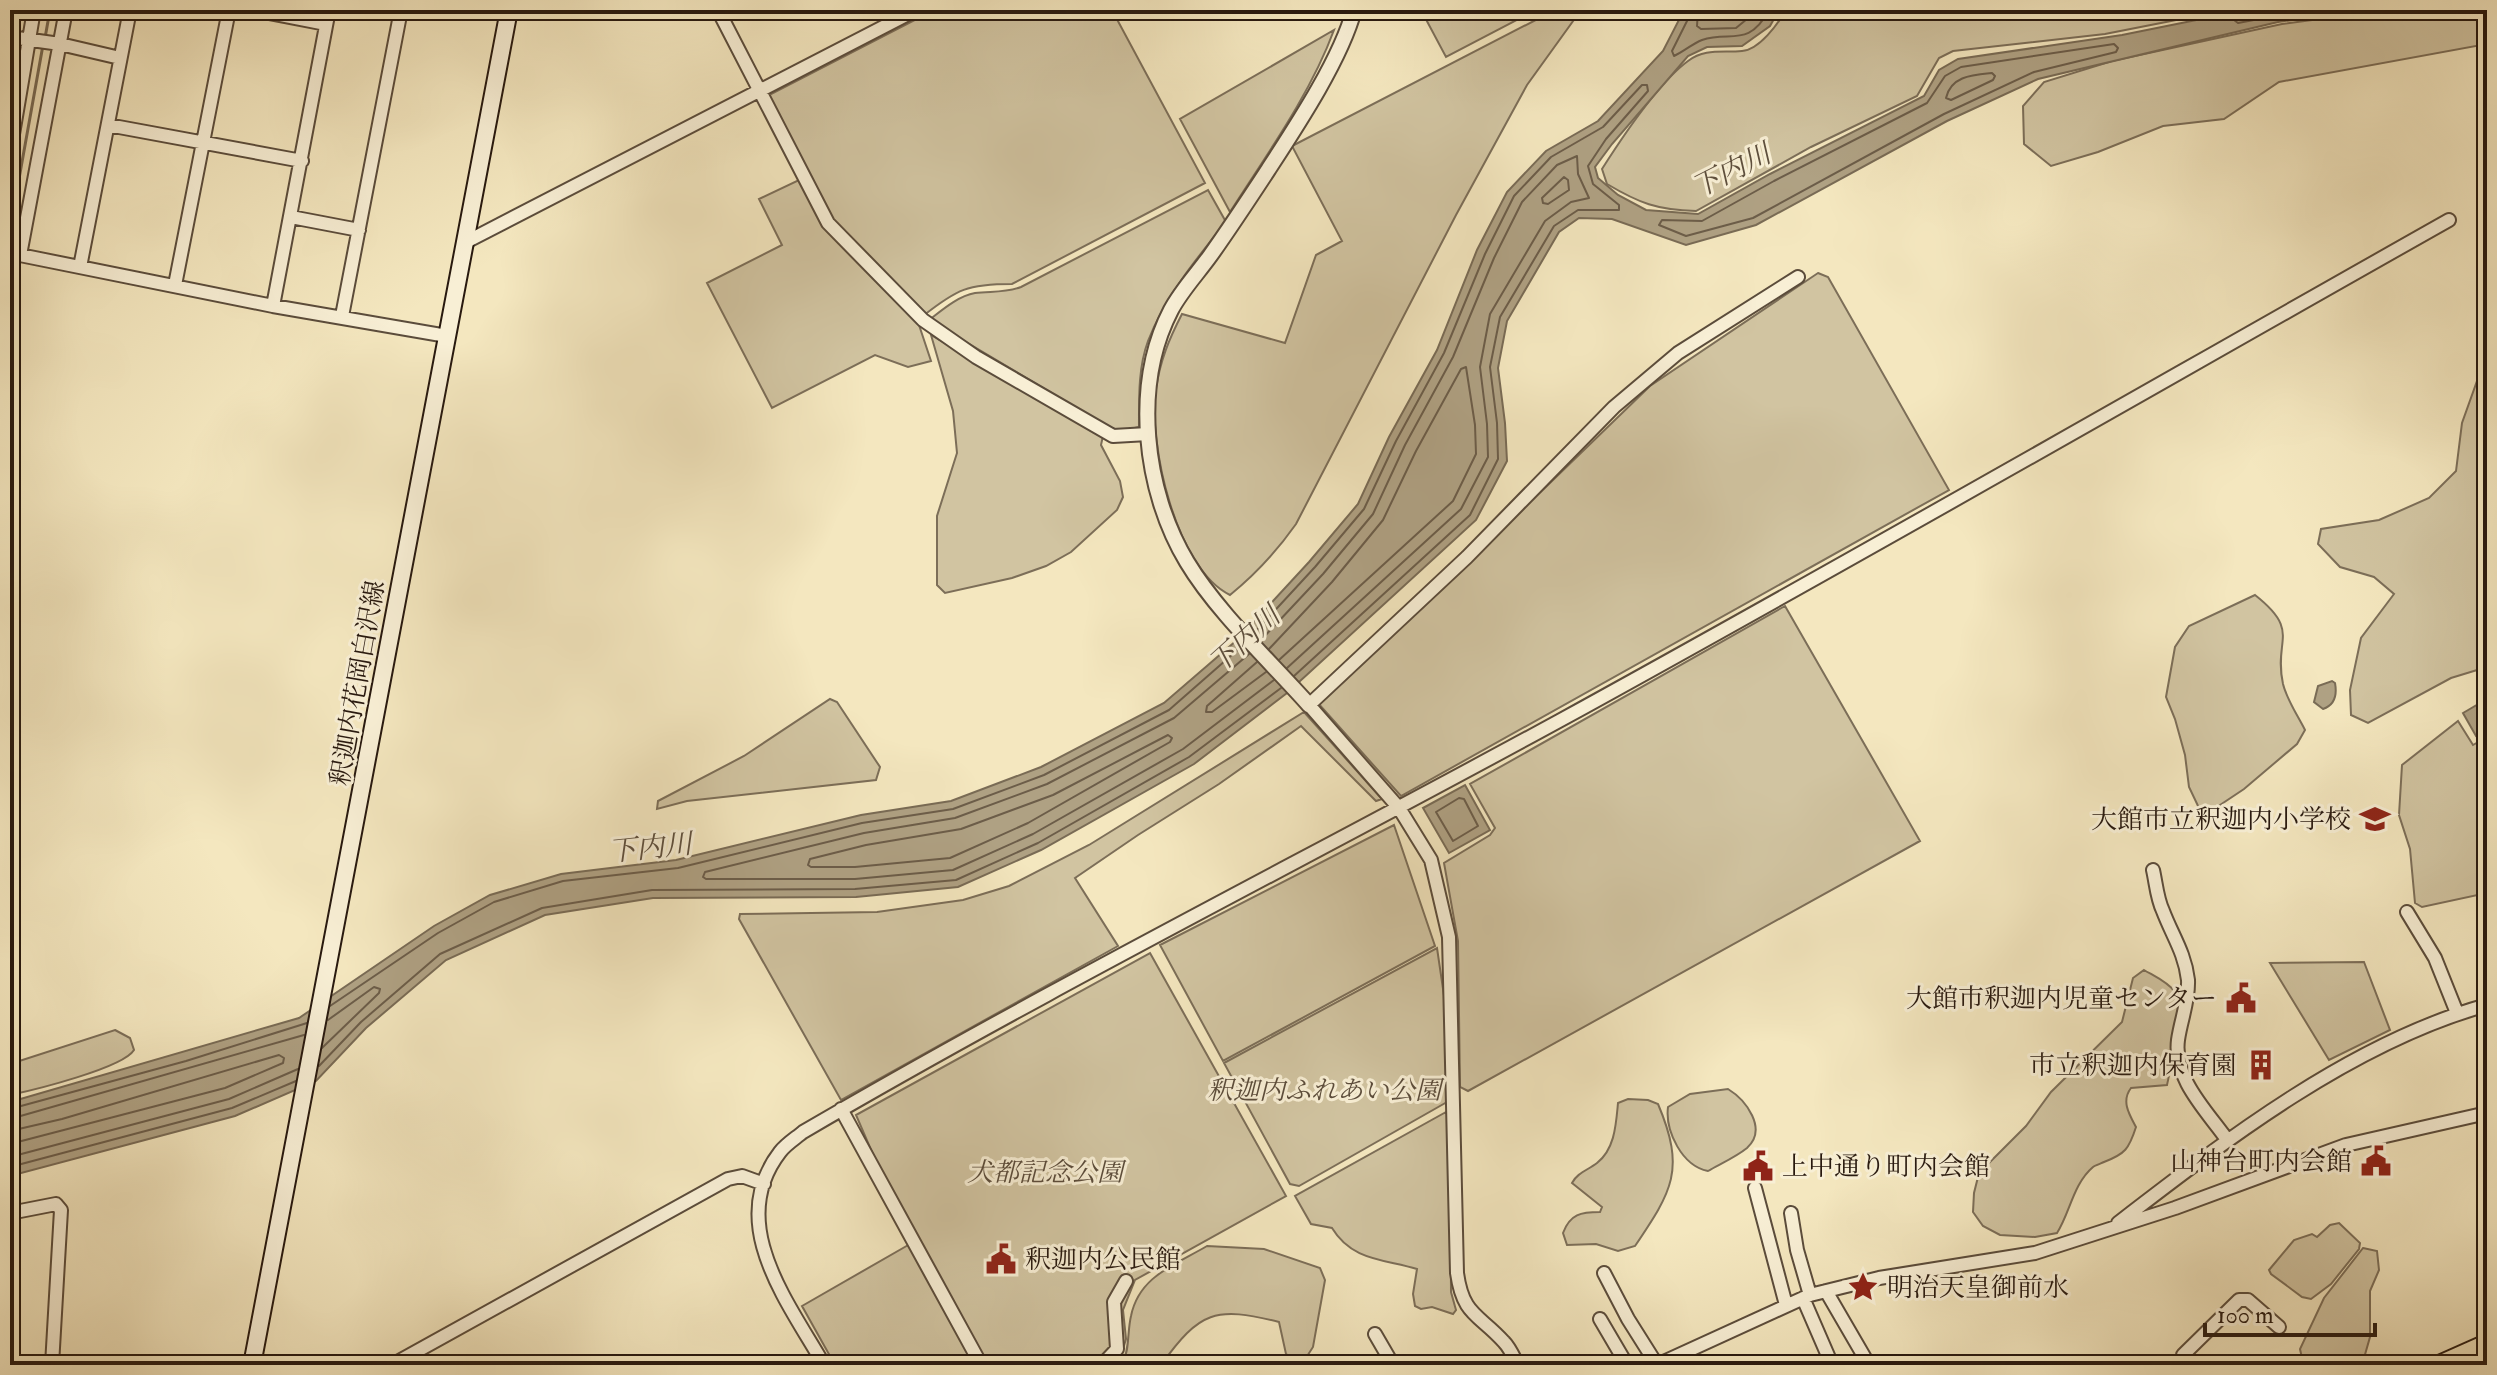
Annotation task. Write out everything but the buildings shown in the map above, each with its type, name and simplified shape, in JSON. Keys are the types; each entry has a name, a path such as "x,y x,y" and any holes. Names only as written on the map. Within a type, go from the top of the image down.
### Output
{"highway":[{"path":"2442,1365 2487,1345"}],"main road":[{"name":"釈迦内花岡白沢線","path":"252,1365 509,10"}],"street":[{"path":"10,152 33,41 34,10"},
{"path":"66,10 56,44 15,254 273,306 447,336"},
{"path":"80,267 130,10"},
{"path":"175,285 229,10"},
{"path":"254,10 326,24"},
{"path":"273,306 329,10"},
{"path":"342,316 401,10"},
{"path":"718,10 828,223 923,320 976,357 1113,436 1148,434"},
{"path":"466,242 916,10"},
{"path":"1354,10 1336,54 1284,145 1171,309 1151,368 1148,434 1158,499 1187,561 1227,614 1399,808 1431,860 1449,937 1460,1296 1474,1316 1506,1343 1518,1365"},
{"path":"10,37 120,58"},
{"path":"108,125 302,161"},
{"path":"291,217 359,230"},
{"path":"824,1365 769,1268 759,1236 758,1204 764,1184 781,1151 803,1132 1146,941 1399,808 1676,656 2449,220"},
{"path":"1309,705 1467,557 1614,407 1678,353 1798,277"},
{"path":"2153,870 2161,909 2183,952 2188,980 2177,1058 2184,1079 2228,1141"},
{"path":"2407,912 2435,958 2457,1013"},
{"path":"2112,1228 2228,1141 2360,1057 2401,1035 2487,1005"},
{"path":"841,1109 979,1361"},
{"path":"1604,1273 1657,1365 1806,1296 1879,1278 2035,1253 2175,1208 2346,1145 2487,1113"},
{"path":"392,1365 728,1179 742,1176 764,1184"},
{"path":"1755,1188 1786,1305"},
{"path":"10,1213 56,1204 61,1210 52,1365"},
{"path":"1791,1213 1806,1296 1832,1365"},
{"path":"1102,1365 1117,1349 1114,1302 1126,1281"},
{"path":"1826,1291 1869,1365"},
{"path":"2183,1365 2183,1355 2239,1300 2248,1300 2279,1327"},
{"path":"1600,1319 1627,1365"},
{"path":"1375,1334 1393,1365"}],"green space":[{"path":"934,10 1112,10 1205,183 1012,284 984,285 964,290 923,316 832,220 769,95"},
{"path":"1421,10 1536,10 1446,57"},
{"path":"1555,10 1581,10 1527,85 1296,524 1266,562 1230,595 1211,581 1195,560 1181,533 1162,471 1157,441 1156,389 1166,350 1182,314 1285,343 1316,255 1342,241 1292,146"},
{"path":"1786,10 2227,10 2105,34 1953,51 1939,58 1917,96 1811,147 1696,211 1649,204 1607,184 1602,169 1642,111 1677,71 1701,54 1748,50 1773,29"},
{"path":"2387,10 2487,10 2487,44 2279,82 2224,119 2163,126 2098,152 2051,166 2024,144 2023,106 2044,82 2112,61 2282,24"},
{"path":"1334,30 1300,101 1230,212 1180,119"},
{"path":"799,180 823,224 918,322 931,361 908,367 875,355 772,408 707,283 782,245 759,199"},
{"path":"1208,190 1226,222 1172,294 1148,341 1141,373 1139,427 1121,431 1112,429 929,320 962,297 1021,287"},
{"path":"1818,273 1828,277 1949,490 1401,796 1317,702 1485,546 1650,386"},
{"path":"931,335 1103,436 1101,445 1120,481 1123,497 1117,510 1071,552 1046,566 1012,578 945,593 937,585 937,516 957,453 953,411"},
{"path":"2487,353 2487,667 2451,678 2368,723 2351,715 2350,690 2361,638 2394,594 2374,577 2340,567 2318,544 2321,529 2379,520 2429,498 2456,471 2462,423"},
{"path":"2255,595 2278,618 2282,628 2283,684 2305,730 2297,744 2244,789 2214,809 2199,808 2189,787 2185,755 2166,697 2175,647 2189,626"},
{"path":"1785,606 1920,841 1468,1091 1460,1087 1458,941 1444,863 1490,835 1495,828 1470,784"},
{"path":"830,699 837,702 880,767 876,780 687,801 657,809 658,801 744,756"},
{"path":"1304,712 1382,799 1376,801 1301,726 1075,878 1118,946 841,1100 739,919 740,914 877,912 963,900 1009,886 1089,845"},
{"path":"2458,721 2473,745 2487,737 2487,893 2422,907 2415,903 2410,849 2399,815 2402,765"},
{"path":"1394,825 1435,946 1223,1061 1160,945"},
{"name":"釈迦内ふれあい公園","path":"1437,948 1446,1009 1447,1102 1299,1186 1290,1184 1224,1063"},
{"name":"犬都記念公園","path":"1150,953 1286,1196 1135,1280 1123,1310 1126,1339 1116,1365 985,1365 884,1180 856,1115"},
{"path":"2364,962 2390,1030 2329,1060 2270,963"},
{"path":"2144,970 2169,985 2178,1000 2176,1037 2167,1085 2131,1088 2126,1103 2136,1127 2131,1141 2122,1153 2086,1174 2057,1233 2035,1237 2000,1235 1983,1226 1973,1212 1979,1173 2026,1126 2051,1092 2122,1022 2133,978"},
{"path":"115,1030 130,1038 134,1050 126,1057 77,1077 10,1095 10,1064"},
{"path":"1728,1089 1747,1107 1755,1124 1755,1132 1747,1148 1708,1171 1690,1162 1677,1146 1669,1126 1668,1107 1690,1094"},
{"path":"1628,1099 1658,1104 1667,1127 1673,1163 1666,1194 1635,1246 1618,1251 1596,1244 1567,1245 1563,1233 1569,1222 1582,1214 1600,1212 1602,1207 1572,1183 1608,1151 1614,1136 1618,1103"},
{"path":"1446,1112 1450,1119 1451,1292 1456,1310 1453,1314 1432,1307 1421,1309 1415,1306 1413,1294 1417,1269 1359,1253 1340,1239 1332,1228 1311,1224 1295,1196"},
{"path":"2339,1223 2360,1243 2359,1249 2331,1284 2311,1299 2302,1297 2271,1274 2269,1270 2294,1240 2312,1234 2317,1237 2330,1225"},
{"path":"910,1244 973,1356 966,1365 835,1365 802,1306"},
{"path":"1207,1246 1264,1249 1320,1268 1325,1280 1313,1347 1304,1361 1286,1354 1279,1322 1224,1314 1199,1323 1161,1365 1122,1365 1131,1316 1142,1291 1160,1273"},
{"path":"2363,1248 2377,1251 2379,1270 2370,1291 2370,1337 2362,1365 2310,1365 2302,1358 2300,1349 2324,1298"}],"water":[{"name":"下内川","path":"1679,10 1779,10 1770,26 1742,46 1707,47 1688,56 1595,167 1598,178 1618,195 1646,210 1698,214 1924,96 1939,70 1958,59 2122,35 2246,10 2363,10 2278,22 2038,79 1947,121 1756,225 1686,245 1612,219 1579,218 1559,232 1507,321 1498,368 1507,461 1476,520 1287,693 1194,764 1041,850 958,887 856,897 653,898 545,915 446,960 366,1028 316,1081 235,1116 10,1176 10,1102 299,1018 434,926 490,895 561,874 676,860 861,815 951,801 1041,767 1164,703 1237,640 1358,504 1389,437 1437,350 1477,250 1507,192 1546,151 1598,121 1663,51 1681,16"},
{"path":"2332,681 2336,687 2334,699 2323,709 2314,702 2318,686"},
{"path":"2487,699 2487,730 2476,736 2463,713"},
{"path":"1465,785 1490,830 1449,853 1423,808"}],"waterway":[{"path":"45,38 50,10"},
{"path":"10,229 43,45"}],"place":[{"name":"大館市立釈迦内小学校","path":"2375,819"},
{"name":"大館市釈迦内児童センター","path":"2241,998"},
{"name":"市立釈迦内保育園","path":"2261,1065"},
{"name":"山神台町内会館","path":"2376,1161"},
{"name":"上中通り町内会館","path":"1758,1166"},
{"name":"釈迦内公民館","path":"1001,1259"},
{"name":"明治天皇御前水","path":"1863,1287"}]}
